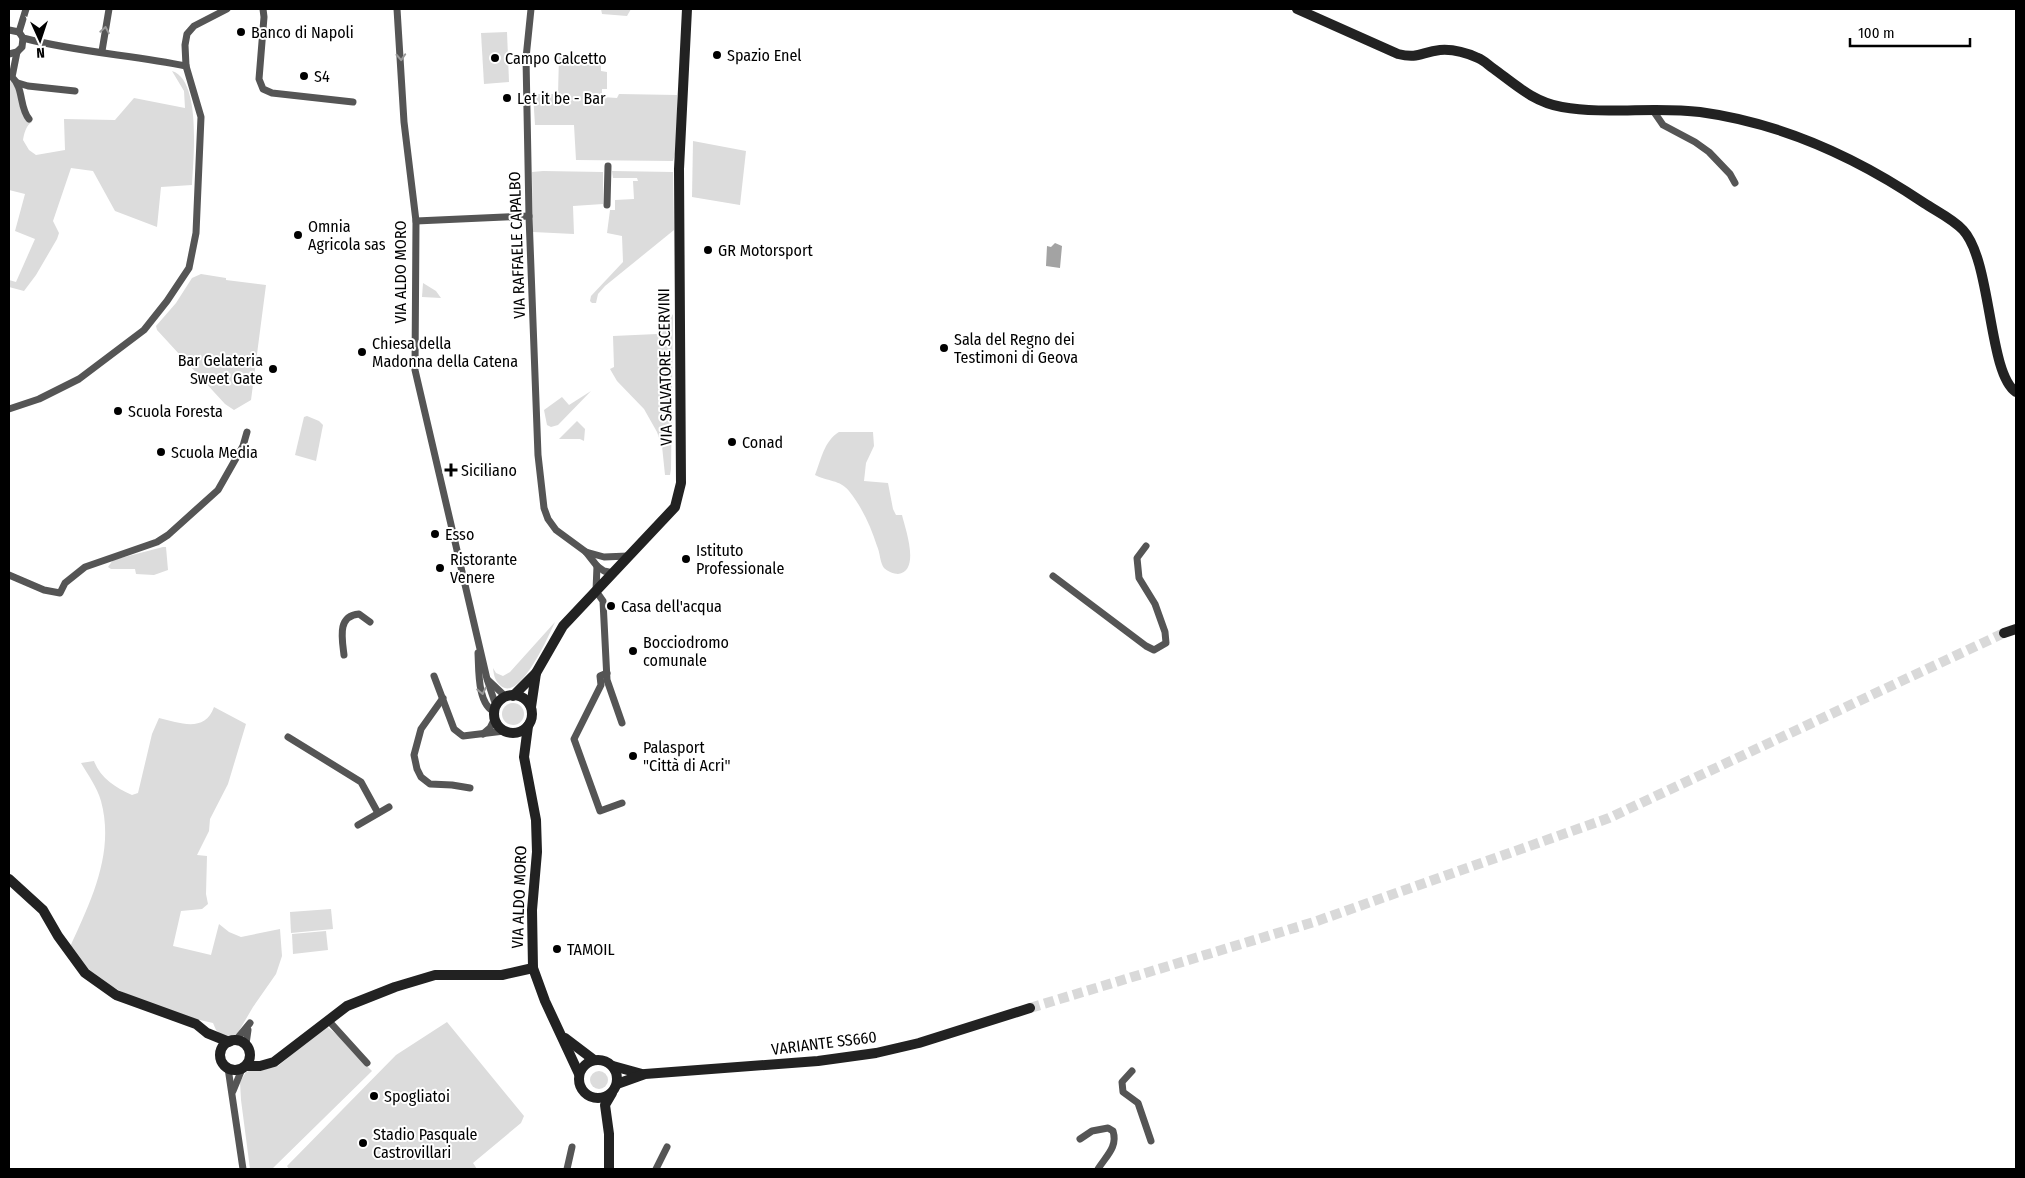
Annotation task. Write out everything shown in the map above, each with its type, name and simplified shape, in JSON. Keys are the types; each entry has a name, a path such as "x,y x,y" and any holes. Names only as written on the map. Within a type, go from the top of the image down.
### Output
{"main road":[{"name":"VIA SALVATORE SCERVINI","path":"536,672 563,626 674,507 681,483 678,187 687,9"},
{"path":"1298,9 1398,54 1409,57 1420,56 1439,50 1458,51 1479,58 1537,101 1577,109 1652,109 1699,112 1758,124 1807,139 1860,164 1906,190 1963,230 1976,259 2003,375 2010,388 2016,392"},
{"path":"2004,634 2016,629"},
{"path":"536,672 531,707 532,717 528,726 520,732 507,732 498,726 495,712 536,672"},
{"path":"510,696 524,699 531,707"},
{"name":"VIA ALDO MORO","path":"528,726 524,757 536,820 532,910 533,968 544,1001 579,1074"},
{"name":"VIA ALDO MORO","path":"507,732 524,757"},
{"path":"9,879 43,910 58,936 84,973 116,995 196,1024 207,1033 224,1065 237,1070 246,1064 274,1062 347,1006 395,987 435,975 502,975 533,968"},
{"name":"VARIANTE SS660","path":"615,1087 645,1074 818,1061 876,1053 953,1033 1030,1008"},
{"path":"207,1033 237,1042 249,1048 246,1064"},
{"name":"VIA ALDO MORO","path":"559,1033 572,1046 594,1060"},
{"path":"220,1056 222,1047 237,1042"},
{"path":"615,1087 606,1097 594,1098 581,1089 578,1079 579,1074 584,1065 594,1060 604,1061 612,1066 645,1074"},
{"path":"609,1169 609,1134 605,1105 615,1087 617,1077 612,1066"},
{"path":"594,1098 606,1118"}],"street":[{"path":"9,54 17,52 22,47 21,35 26,9"},
{"path":"102,52 109,9"},
{"path":"9,410 38,399 79,379 144,330 167,301 189,268 196,233 201,116 186,66 187,34 194,26 227,9"},
{"path":"263,9 258,79 263,89 272,93 353,102"},
{"name":"VIA ALDO MORO","path":"397,9 404,122 416,221 415,370 495,712"},
{"name":"VIA RAFFAELE CAPALBO","path":"531,9 526,58 529,216 538,455 544,508 548,519 556,530 586,552"},
{"path":"9,30 50,45 186,66"},
{"path":"17,52 12,77 18,83 28,86 75,91"},
{"path":"18,83 25,114 29,119"},
{"path":"1652,109 1663,125 1695,142 1708,152 1730,174 1735,183"},
{"path":"608,166 608,205"},
{"path":"416,221 529,216"},
{"path":"9,576 44,590 60,593 65,582 85,567 157,542 168,535 218,490 243,446 248,432"},
{"path":"1053,576 1146,646 1154,650 1166,643 1155,604 1139,578 1137,558 1146,546"},
{"path":"586,552 604,557 628,556"},
{"path":"586,552 597,566 604,571 613,573"},
{"path":"604,557 613,573"},
{"path":"597,566 596,591 603,601 607,680 622,723"},
{"path":"344,655 343,624 347,618 352,614 359,614 370,622"},
{"path":"477,630 480,687 484,702 489,709 495,712 490,728 483,734"},
{"path":"607,673 600,676 601,684 574,739 600,811 622,803"},
{"path":"434,676 454,729 463,736 507,732"},
{"path":"487,679 510,696"},
{"path":"443,698 421,729 414,754 417,769 421,777 430,784 452,784 470,788"},
{"path":"288,736 361,782 378,813"},
{"path":"358,825 389,807"},
{"path":"328,1020 367,1063"},
{"path":"232,1094 246,1064"},
{"path":"228,1068 243,1169"},
{"path":"1132,1071 1122,1082 1123,1092 1138,1103 1152,1141"},
{"path":"1080,1139 1092,1132 1108,1128 1113,1131 1115,1138 1111,1151 1098,1169"},
{"path":"567,1169 572,1147"},
{"path":"656,1169 667,1147"}],"shaded area":[{"path":"601,9 631,9 627,16 602,14"},
{"name":"Campo Calcetto","path":"507,32 509,82 484,84 481,33"},
{"path":"559,56 601,58 601,71 607,72 607,89 602,89 602,97 617,98 619,94 677,95 677,147 673,161 576,160 574,125 535,125 533,94 558,94"},
{"path":"172,71 182,77 188,89 192,105 194,141 192,185 161,187 157,227 115,211 93,171 71,168 53,221 59,233 57,239 36,275 24,291 9,287 9,280 16,282 35,239 15,231 25,194 9,190 9,81 18,83 25,114 32,122 27,127 23,140 29,150 36,155 65,150 64,119 115,120 134,98 185,108 184,91"},
{"path":"693,141 746,151 740,205 692,197"},
{"path":"612,171 673,172 674,230 605,286 598,294 596,303 592,303 590,301 591,296 623,262 622,236 607,233 610,210 615,210 615,200 634,199 633,181 638,181 637,178 613,178"},
{"path":"532,172 603,172 603,204 573,206 574,234 533,232"},
{"path":"1055,243 1062,246 1060,268 1046,266 1047,246 1051,247"},
{"path":"201,274 226,278 226,280 266,285 251,400 234,410 225,404 157,330 156,326 176,303 192,278"},
{"path":"423,283 436,291 441,298 422,297"},
{"path":"673,314 671,469 670,475 665,475 662,446 657,432 644,409 617,381 610,369 614,367 613,336 657,334 663,330"},
{"path":"591,391 558,425 551,427 547,425 544,410 562,397 569,405"},
{"path":"307,416 319,421 323,425 316,461 295,455 304,417"},
{"path":"577,421 585,429 584,441 580,439 559,439"},
{"path":"839,432 873,432 874,446 866,463 864,481 888,483 893,509 896,515 902,515 910,548 909,565 905,571 896,574 884,568 866,517 846,487 815,475 826,446"},
{"path":"166,547 168,570 154,575 136,574 135,569 111,569 108,567 113,560"},
{"path":"555,622 533,665 525,676 517,685 509,688 501,686 495,678 493,668 496,673 503,676 510,672"},
{"path":"513,703 521,706 524,714 521,722 513,725 505,722 502,714 505,706"},
{"path":"214,707 246,724 228,784 210,819 209,831 197,855 207,856 206,894 208,904 202,909 181,911 173,946 211,955 219,924 229,932 241,937 280,929 282,956 276,974 236,1036 231,1039 225,1038 216,1030 213,1023 181,1015 147,1003 114,987 87,969 70,947 86,912 99,876 105,839 105,820 101,801 95,786 81,763 94,761 104,777 115,786 132,795 138,793 152,734 159,718 183,724 198,723 210,715"},
{"path":"331,909 333,929 291,933 290,912"},
{"path":"326,931 328,950 293,954 292,934"},
{"path":"447,1022 524,1116 521,1123 473,1163 477,1169 289,1169 287,1166 396,1055"},
{"path":"326,1026 341,1038 372,1071 272,1169 250,1169 240,1082 246,1072 278,1066"},
{"path":"599,1071 607,1076 608,1080 603,1088 599,1089 591,1084 590,1080 595,1072"}],"tunnel":[{"path":"1030,1008 1314,922 1609,818 2004,633"}],"place":[{"name":"Banco di Napoli","path":"241,32"},
{"name":"Spazio Enel","path":"717,55"},
{"name":"Campo Calcetto","path":"495,58"},
{"name":"S4","path":"304,76"},
{"name":"Let it be - Bar","path":"507,98"},
{"name":"Omnia Agricola sas","path":"298,235"},
{"name":"GR Motorsport","path":"708,250"},
{"name":"Sala del Regno dei Testimoni di Geova","path":"944,348"},
{"name":"Chiesa della Madonna della Catena","path":"362,352"},
{"name":"Bar Gelateria Sweet Gate","path":"273,369"},
{"name":"Scuola Foresta","path":"118,411"},
{"name":"Conad","path":"732,442"},
{"name":"Scuola Media","path":"161,452"},
{"name":"Siciliano","path":"451,470"},
{"name":"Esso","path":"435,534"},
{"name":"Istituto Professionale","path":"686,559"},
{"name":"Ristorante Venere","path":"440,568"},
{"name":"Casa dell'acqua","path":"611,606"},
{"name":"Bocciodromo comunale","path":"633,651"},
{"name":"Palasport \"Città di Acri\"","path":"633,756"},
{"name":"TAMOIL","path":"557,949"},
{"name":"Spogliatoi","path":"374,1096"},
{"name":"Stadio Pasquale Castrovillari","path":"363,1143"}]}
